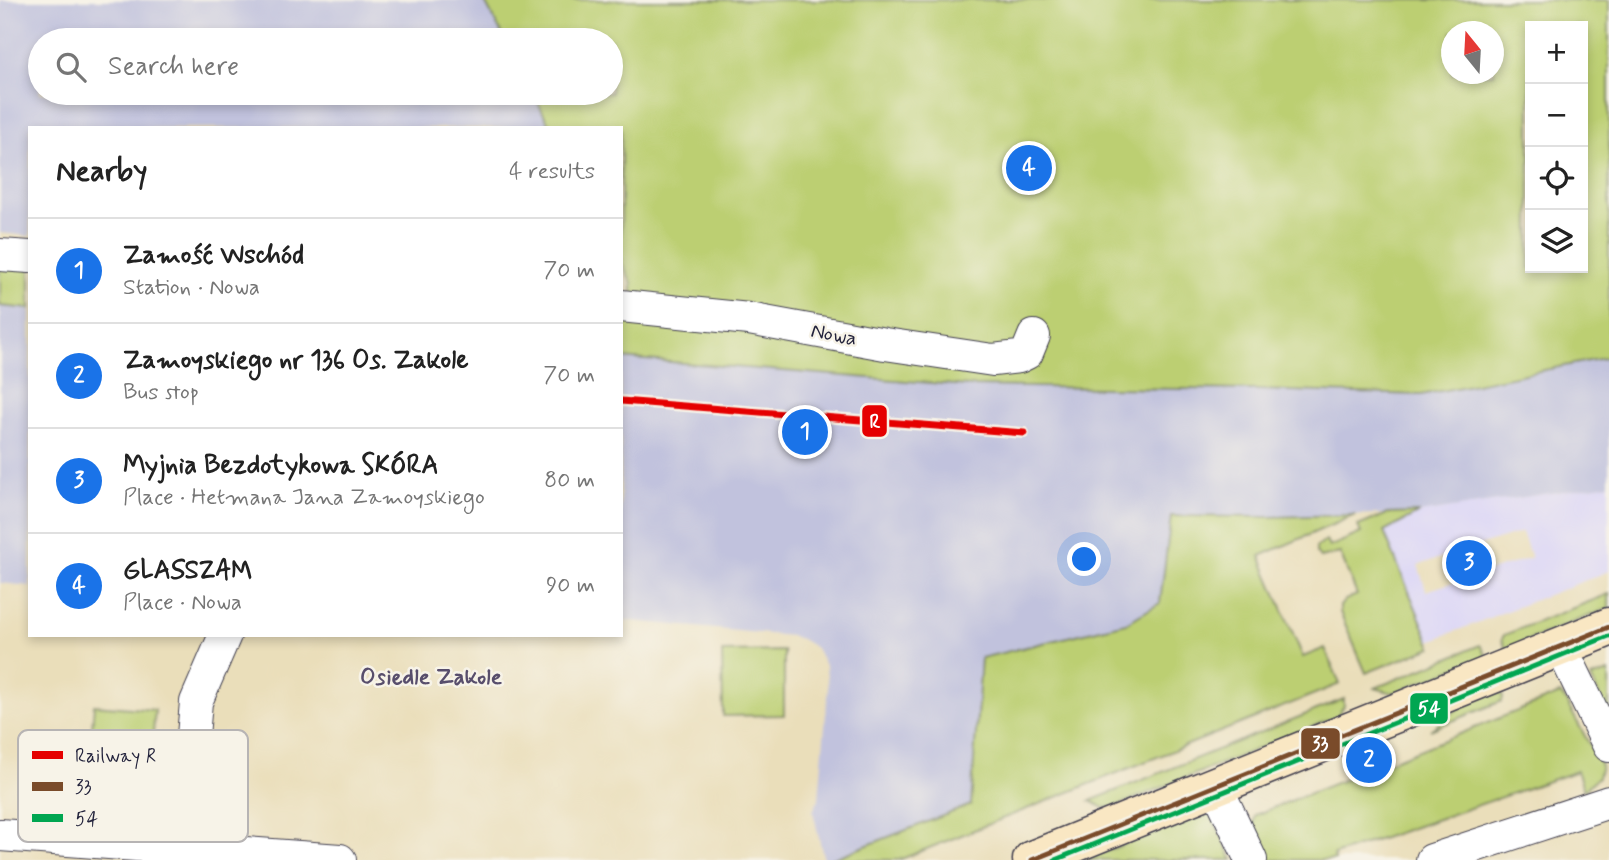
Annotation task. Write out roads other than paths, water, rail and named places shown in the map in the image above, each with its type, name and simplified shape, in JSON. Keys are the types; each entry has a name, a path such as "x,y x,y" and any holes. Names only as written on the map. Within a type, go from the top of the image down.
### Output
{"street":[{"path":"0,255 28,257"},
{"name":"Nowa","path":"623,306 749,319 993,360 1019,357 1027,353 1034,336"},
{"path":"1032,860 1609,627"},
{"path":"194,730 196,702 224,637"},
{"path":"1561,646 1609,746"},
{"path":"1216,786 1251,860"},
{"path":"1432,860 1609,802"},
{"path":"0,835 18,836"},
{"path":"92,842 340,860"},
{"path":"183,849 184,842"}],"rail line":[{"name":"R","path":"623,401 1024,433"}],"place":[{"name":"GLASSZAM","path":"1029,168"},
{"name":"Zamość Wschód","path":"805,432"},
{"name":"Myjnia Bezdotykowa SKÓRA","path":"1469,563"},
{"name":"Zamoyskiego nr 136 Os. Zakole","path":"1369,760"}],"district":[{"name":"Osiedle Zakole","path":"431,676"}]}
